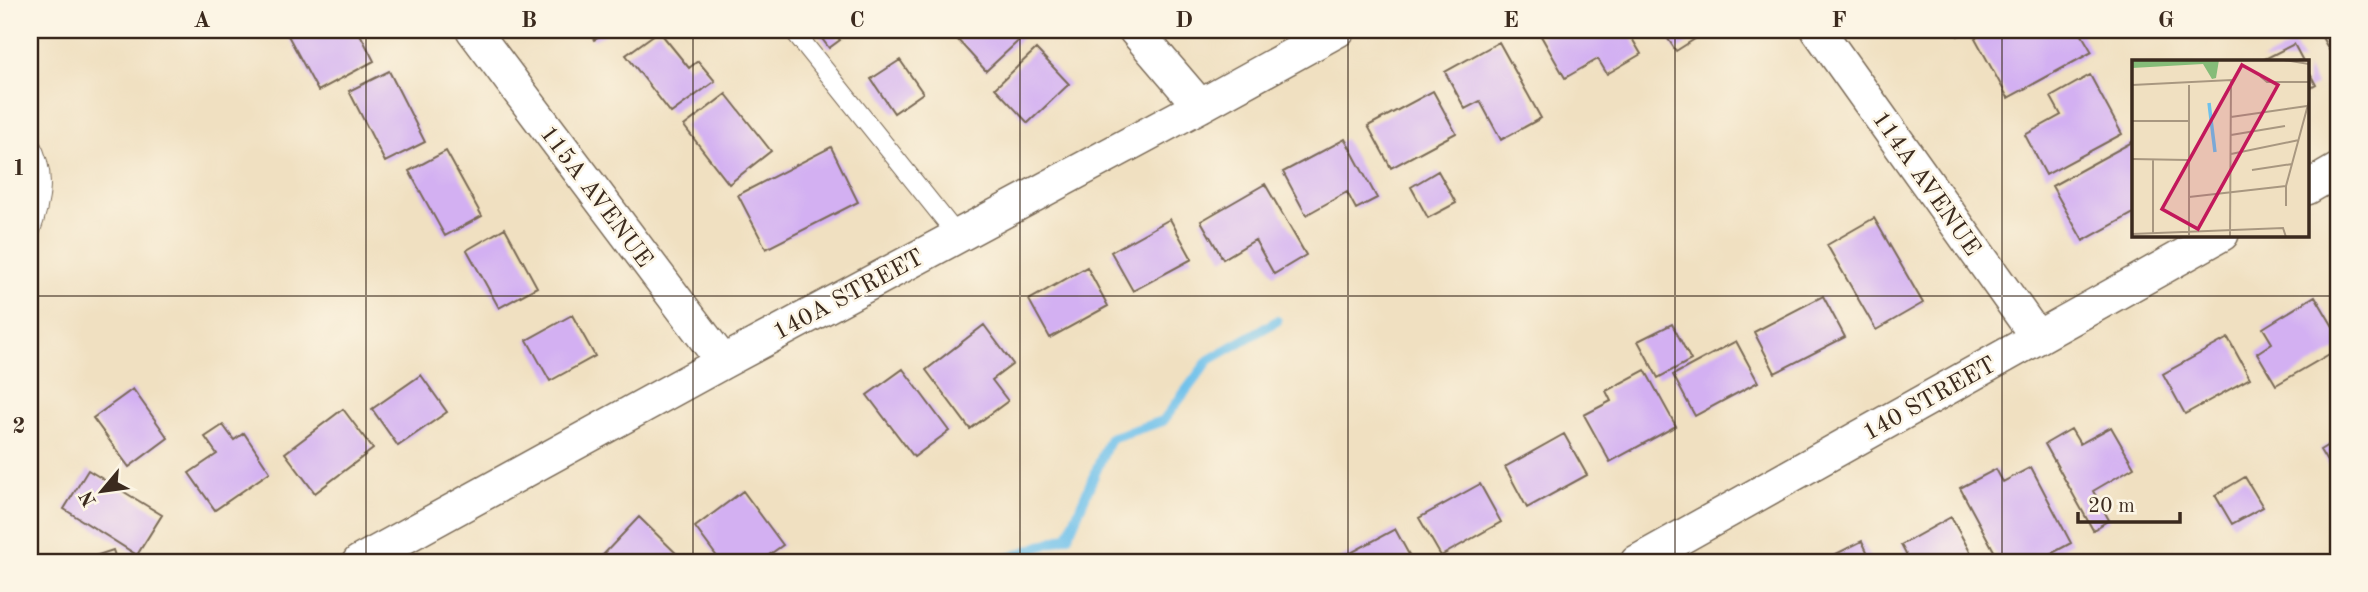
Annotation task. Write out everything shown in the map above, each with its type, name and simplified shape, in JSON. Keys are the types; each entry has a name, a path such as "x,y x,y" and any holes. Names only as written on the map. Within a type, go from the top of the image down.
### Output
{"street":[{"name":"115A AVENUE","path":"473,30 723,362"},
{"path":"1135,30 1200,106"},
{"name":"140A STREET","path":"359,562 1338,30"},
{"name":"114A AVENUE","path":"1818,30 2037,337"},
{"path":"2308,187 2338,170"},
{"name":"140 STREET","path":"1637,562 2218,236"}],"lane":[{"path":"793,30 957,235"},
{"path":"30,143 39,159 41,187 36,217 30,233"}],"building":[{"path":"285,30 358,30 374,61 318,91"},
{"path":"588,30 614,30 594,40"},
{"path":"832,30 840,40 829,48 817,32"},
{"path":"966,30 1028,32 986,71 957,39"},
{"path":"1551,30 1627,30 1641,54 1607,74 1598,59 1565,78 1541,36"},
{"path":"1662,30 1709,30 1676,51"},
{"path":"1954,30 1969,30 1958,36"},
{"path":"1991,30 2079,30 2092,52 2008,98 1975,38"},
{"path":"2318,30 2338,30 2338,66"},
{"path":"659,31 689,68 698,61 715,81 671,113 626,55"},
{"path":"1499,42 1541,118 1501,140 1480,101 1465,109 1445,72"},
{"path":"2294,44 2302,60 2263,60"},
{"path":"1036,49 1069,84 1028,123 995,88"},
{"path":"900,60 923,93 894,113 871,79"},
{"path":"2308,70 2316,85 2308,89"},
{"path":"389,71 425,142 385,162 349,91"},
{"path":"2090,75 2122,134 2046,175 2025,135 2061,115 2051,97"},
{"path":"1433,91 1456,133 1391,168 1368,126"},
{"path":"726,94 771,151 729,184 684,126"},
{"path":"1345,139 1377,198 1356,209 1347,192 1306,215 1283,172"},
{"path":"2132,142 2132,214 2083,241 2052,186"},
{"path":"831,147 858,202 766,249 738,195"},
{"path":"446,151 482,216 445,236 409,171"},
{"path":"1438,171 1456,203 1428,218 1411,187"},
{"path":"1265,184 1306,255 1274,274 1255,240 1223,259 1201,221"},
{"path":"1874,218 1923,303 1876,330 1827,245"},
{"path":"1170,219 1192,259 1133,291 1111,252"},
{"path":"505,228 537,287 499,308 467,250"},
{"path":"1087,267 1108,306 1050,338 1029,300"},
{"path":"1823,296 1845,337 1775,373 1754,332"},
{"path":"2315,296 2338,335 2338,349 2276,385 2257,353 2272,343 2263,328"},
{"path":"572,315 595,356 550,381 527,340"},
{"path":"1672,324 1691,360 1658,378 1638,341"},
{"path":"984,325 1013,364 992,380 1008,401 970,429 926,370"},
{"path":"2228,338 2250,378 2185,414 2163,374"},
{"path":"1736,341 1758,382 1695,416 1673,375"},
{"path":"903,369 949,431 914,457 867,395"},
{"path":"1645,370 1676,426 1610,462 1584,415 1611,401 1606,391"},
{"path":"421,375 447,412 398,446 372,409"},
{"path":"133,389 168,438 129,467 93,418"},
{"path":"343,409 373,449 315,493 285,453"},
{"path":"223,425 234,440 244,433 270,472 215,510 189,473 217,454 205,437"},
{"path":"2111,427 2134,467 2093,491 2109,520 2093,530 2045,444 2071,429 2080,444"},
{"path":"1564,434 1587,475 1527,508 1505,467"},
{"path":"2338,439 2338,463 2331,468 2320,450"},
{"path":"2031,467 2071,543 2036,562 2000,562 1960,488 1996,469 2003,482"},
{"path":"88,470 162,515 137,555 64,509"},
{"path":"2245,477 2263,507 2232,524 2215,495"},
{"path":"1480,484 1501,522 1441,556 1419,518"},
{"path":"743,491 783,545 759,562 721,562 695,527"},
{"path":"639,517 685,562 610,562 603,555"},
{"path":"1951,517 1974,559 1968,562 1910,562 1901,545"},
{"path":"1395,529 1413,562 1334,562"},
{"path":"1862,541 1872,562 1828,562 1826,559"},
{"path":"113,550 117,562 77,562"}],"waterway":[{"path":"998,562 1068,536 1110,438 1163,421 1209,360 1277,321"}]}
